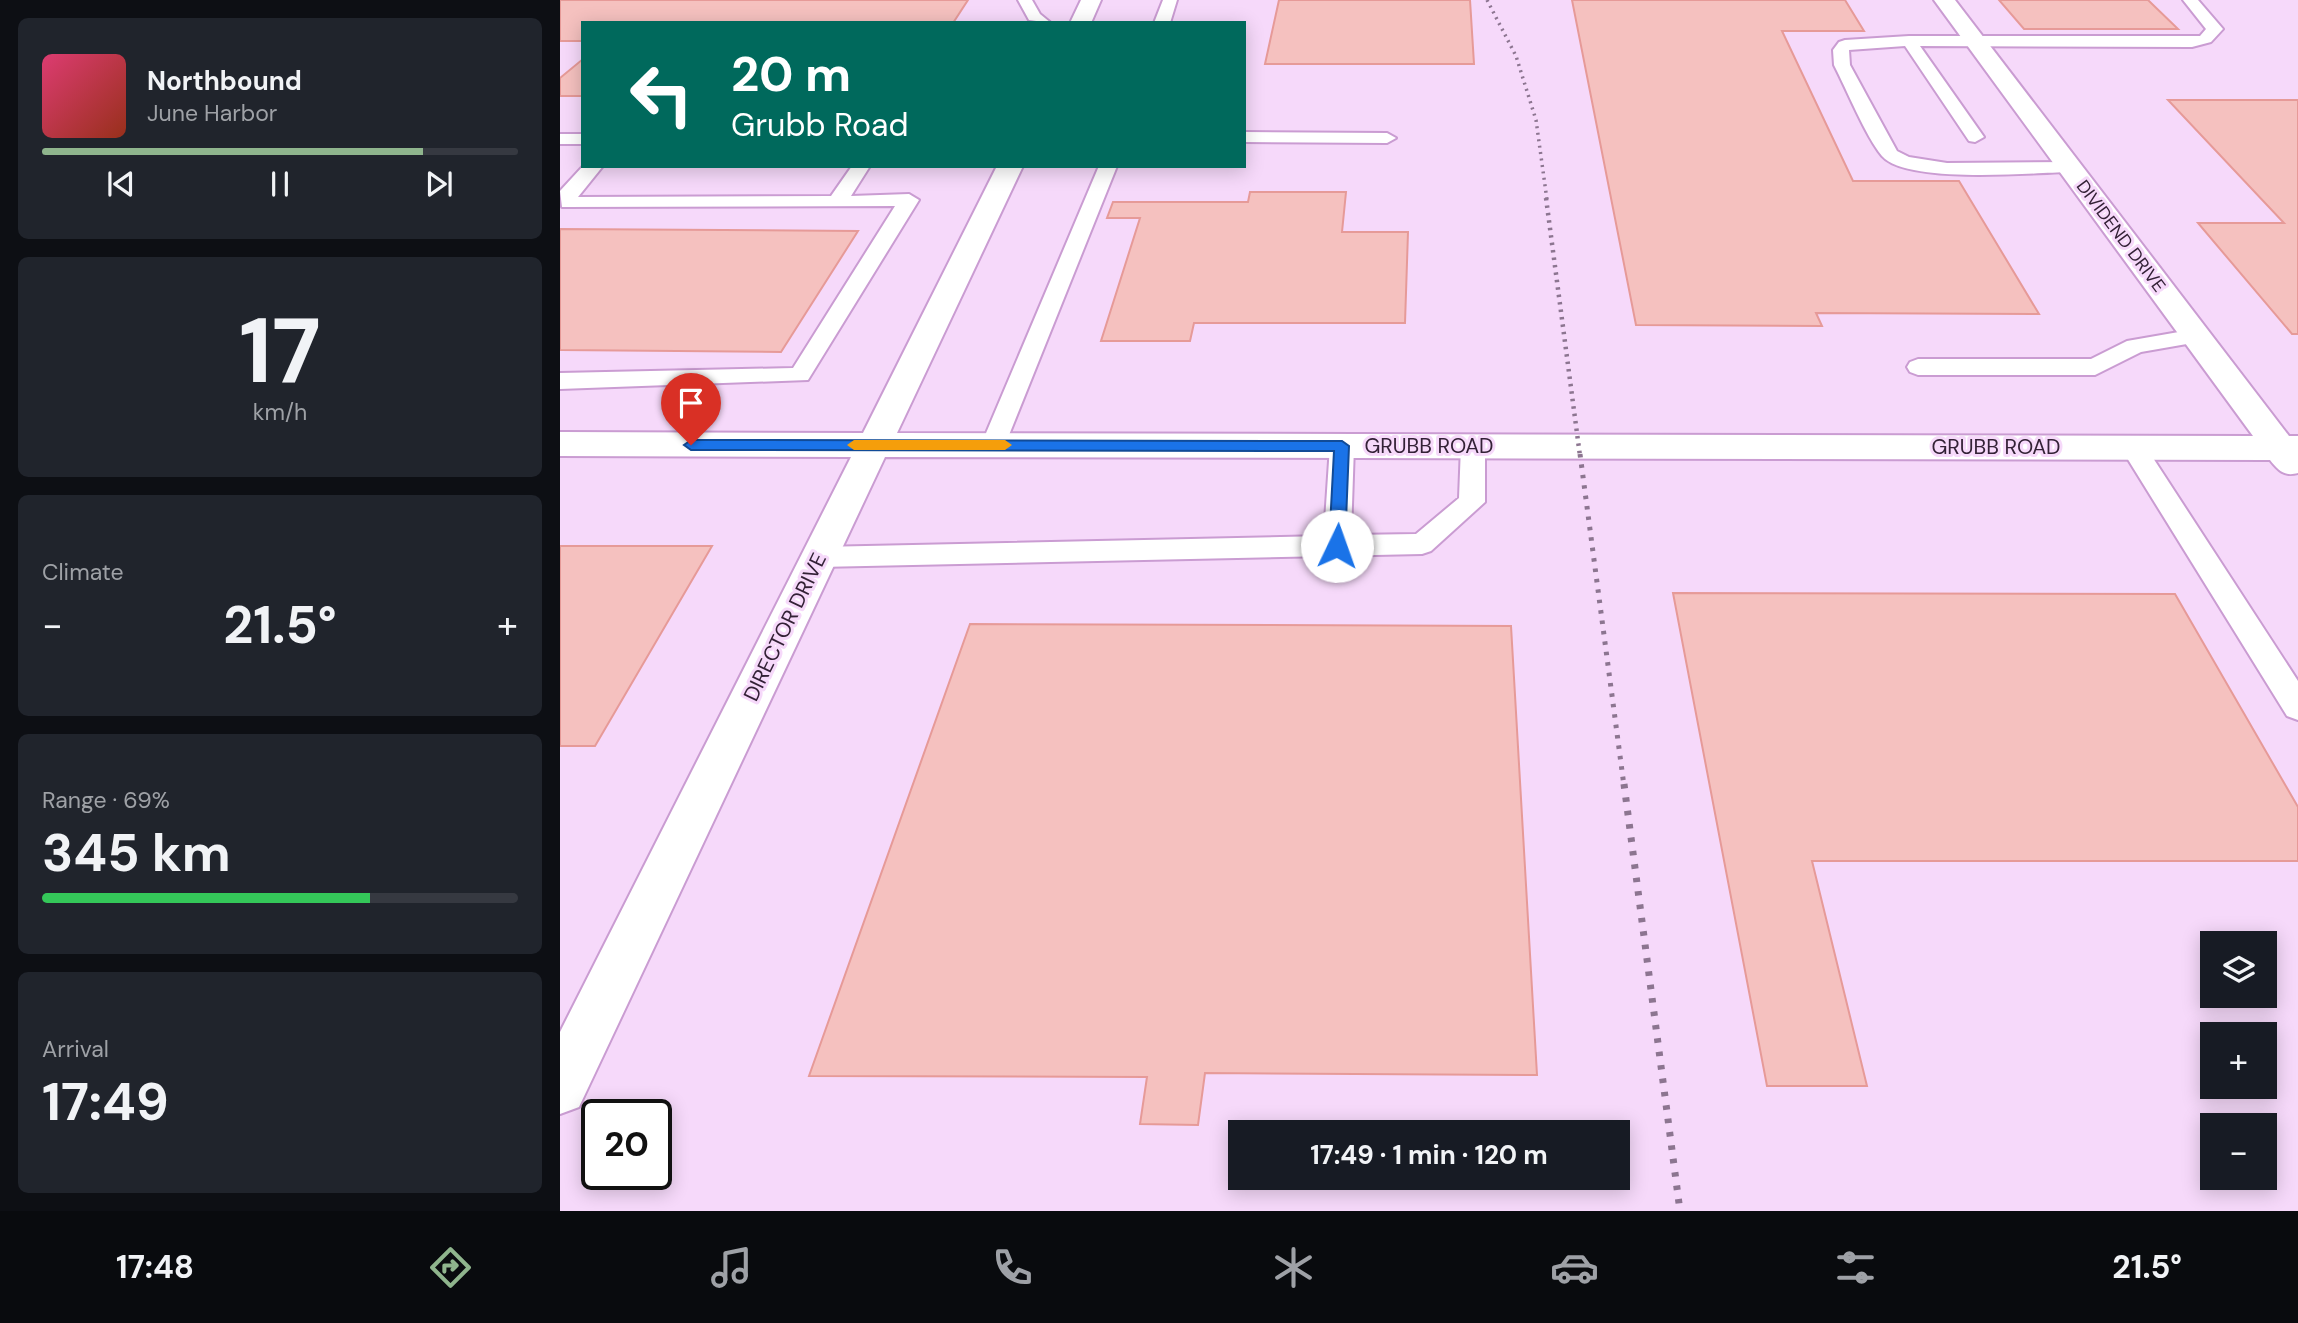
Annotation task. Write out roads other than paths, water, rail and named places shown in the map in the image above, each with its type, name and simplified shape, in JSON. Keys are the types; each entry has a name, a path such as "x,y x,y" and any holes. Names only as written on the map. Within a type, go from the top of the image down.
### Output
{"street":[{"path":"1081,21 1091,0"},
{"name":"DIVIDEND DRIVE","path":"1944,0 2196,336 2292,456"},
{"name":"DIRECTOR DRIVE","path":"560,1088 1009,168"},
{"name":"GRUBB ROAD","path":"560,444 2133,447 2292,456"}],"lane":[{"path":"1025,0 1034,17 1040,21"},
{"path":"1163,21 1170,0"},
{"path":"2068,166 1926,168 1897,161 1890,154 1842,65 1840,50 1845,45 1909,41 2192,42 2205,39 2215,29 2190,0"},
{"path":"1909,41 1975,137"},
{"path":"1246,137 1387,138"},
{"path":"560,139 581,139"},
{"path":"560,381 800,375 909,200 569,203 568,194 592,168"},
{"path":"838,202 860,168"},
{"path":"993,445 1107,168"},
{"path":"1917,367 2095,367 2136,346 2196,336"},
{"path":"1337,546 1342,446"},
{"path":"819,557 1422,544 1472,502 1473,446"},
{"path":"2133,447 2298,707"}],"railway":[{"path":"1487,0 1516,56 1536,120 1547,200"},
{"path":"1546,198 1580,456"},
{"path":"1580,454 1624,786"},
{"path":"1624,784 1680,1211"}]}
